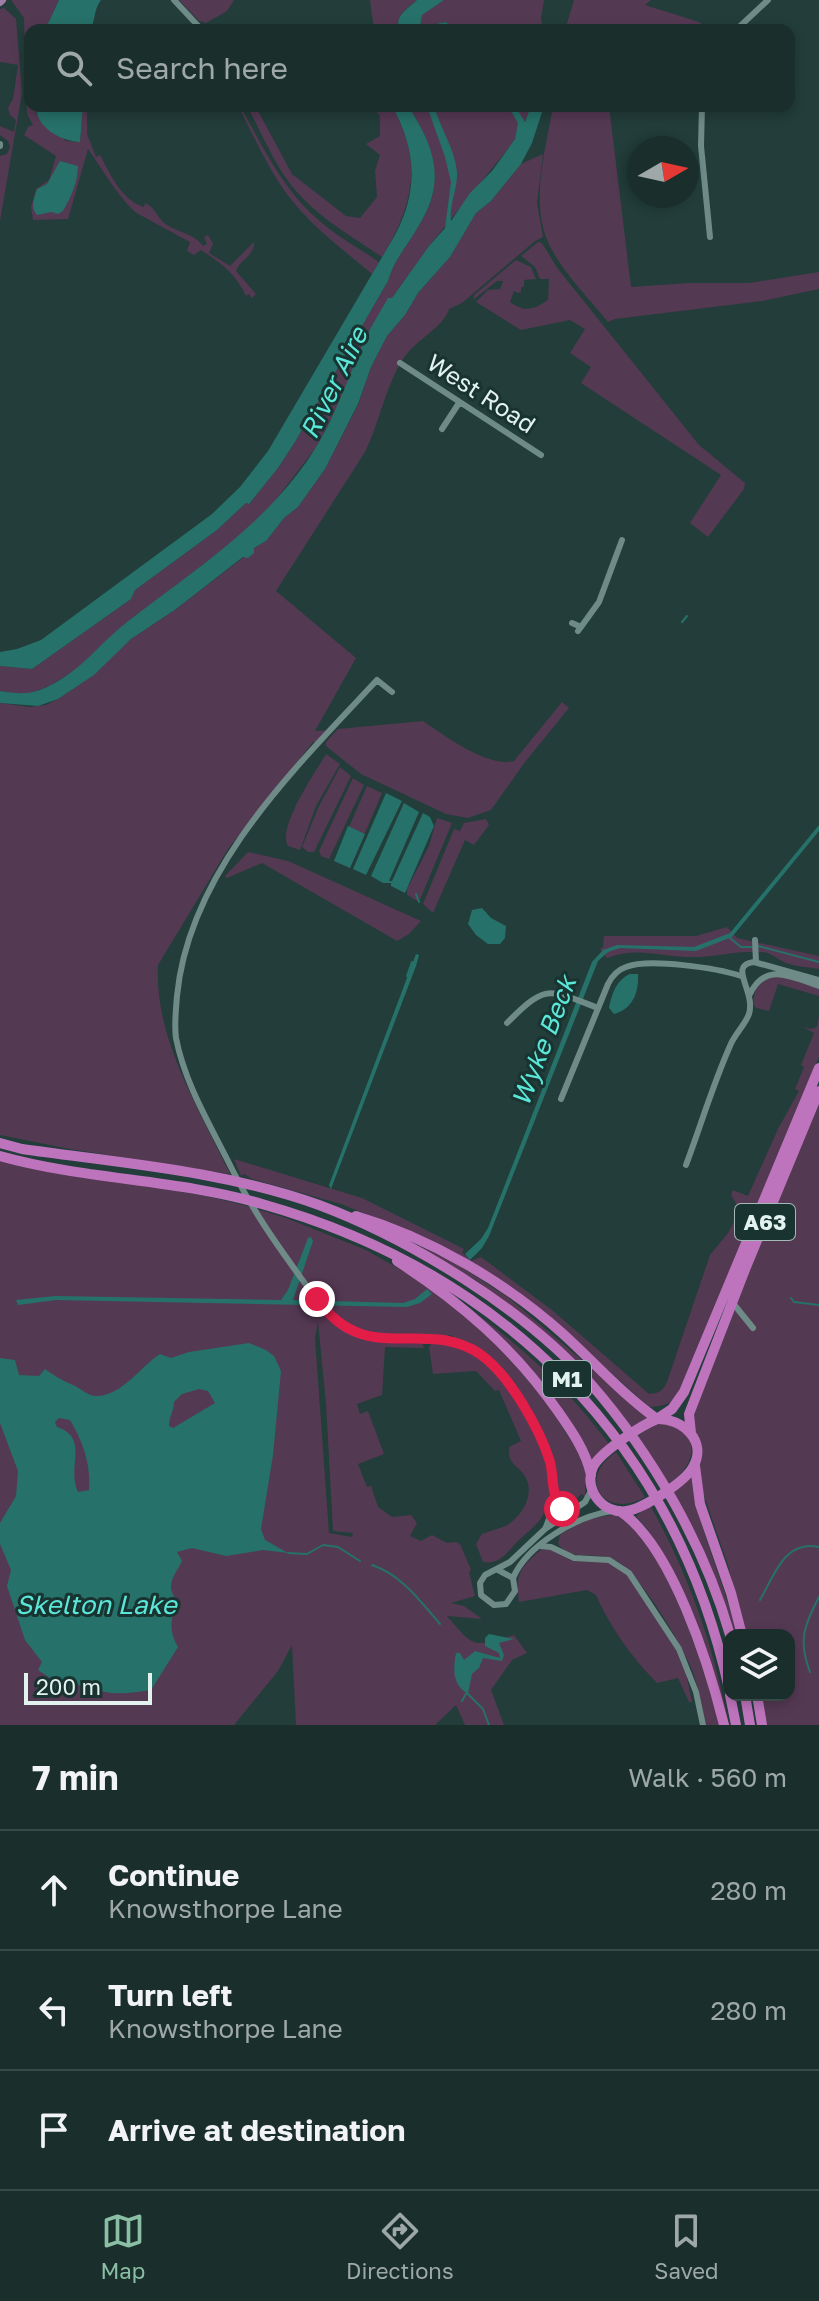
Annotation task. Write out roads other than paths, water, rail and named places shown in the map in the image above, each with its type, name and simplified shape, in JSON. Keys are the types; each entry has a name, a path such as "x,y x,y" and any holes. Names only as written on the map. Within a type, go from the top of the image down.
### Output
{"highway":[{"name":"A63","path":"653,1421 672,1409 684,1392 819,1068"},
{"name":"A63","path":"691,1433 689,1414 729,1308 819,1091"},
{"name":"M1","path":"0,1143 224,1180 371,1221 429,1246 503,1288 544,1318 653,1421"},
{"name":"M1","path":"0,1156 38,1167 232,1196 263,1204 325,1224 405,1259 491,1312 538,1350 573,1385 602,1421 665,1514 699,1584 723,1664"},
{"name":"M1","path":"320,1206 422,1254 472,1284 554,1348 590,1382 637,1444 676,1508 714,1589 728,1629"},
{"name":"M1","path":"364,1241 434,1286 504,1345 564,1420 585,1457 591,1475"},
{"path":"641,1407 661,1411 672,1409"},
{"path":"724,1725 708,1668 665,1567 645,1533 619,1511 599,1502 592,1489 591,1475 597,1460 653,1421 676,1421 691,1433 696,1445 700,1504 740,1629"},
{"path":"619,1511 635,1508 681,1481 695,1464"},
{"name":"M1","path":"732,1701 736,1725"},
{"path":"746,1701 750,1725"},
{"path":"756,1701 760,1725"}],"street":[{"path":"174,0 196,24"},
{"path":"742,24 768,0"},
{"path":"702,112 701,146 710,237"},
{"name":"West Road","path":"400,363 541,455"},
{"path":"442,429 459,403"},
{"path":"572,623 579,629 599,602 622,540"},
{"path":"392,692 377,680 308,755 252,821 230,853 194,922 180,967 176,1034 184,1071 253,1211 323,1307 346,1329 365,1337 428,1338 463,1346 482,1356 502,1375 533,1425 550,1463 559,1507 571,1511"},
{"path":"686,1165 731,1043 748,1015 750,994 744,969 754,950 755,940"},
{"path":"754,950 763,968 763,977"},
{"path":"561,1099 613,975 629,965 725,970 744,969 758,963 819,983"},
{"path":"750,994 763,977 773,973 819,983"},
{"path":"746,983 756,984"},
{"path":"507,1023 537,995 552,992 598,1008"},
{"path":"729,1308 739,1313 753,1328"},
{"path":"592,1489 585,1502 545,1529 510,1562 485,1575 480,1583 481,1595 488,1603 500,1606 510,1601 515,1591 513,1578 519,1566 555,1534 591,1515 619,1511"},
{"path":"545,1529 554,1493"},
{"path":"555,1534 560,1552"},
{"path":"540,1546 574,1558 609,1560 629,1573 679,1649 696,1692 703,1725"},
{"path":"498,1570 513,1578"}],"water":[{"path":"59,0 101,0 93,24 48,24"},
{"path":"417,0 444,0 422,15 420,24 398,24 406,10"},
{"path":"82,112 80,142 51,132 37,114"},
{"path":"395,112 412,112 431,150 435,180 427,211 278,468 249,504 246,503 217,530 135,590 131,599 32,669 0,666 0,652 41,640 212,514 240,487 268,451 403,218 412,170"},
{"name":"River Aire","path":"429,112 436,112 456,163 451,221 515,139 518,123 512,112 519,112 525,122 529,112 542,112 521,164 491,201 476,213 450,257 418,293 387,336 371,367 358,404 325,469 298,507 284,518 266,541 254,548 254,553 248,558 243,557 131,639 94,675 58,699 38,706 0,703 0,691 35,691 69,674 127,622 246,529 288,485 316,448 331,420 365,340 388,298 392,298 445,228 451,182"},
{"path":"60,161 78,166 71,195 63,211 58,214 37,215 33,206 37,189 47,184"},
{"path":"386,793 402,801 366,875 353,869"},
{"path":"404,803 419,812 389,881 392,881 423,813 430,817 434,826 405,893 391,886 391,883 383,883 371,876"},
{"path":"819,825 819,831 732,937 696,951 620,948 608,952 598,961 489,1236 470,1260 465,1254 488,1228 592,962 603,950 617,945 694,947 730,933"},
{"path":"348,826 365,834 350,868 334,861"},
{"path":"482,908 491,918 506,926 505,938 500,944 488,944 468,924 472,910"},
{"path":"416,954 419,955 416,966 331,1189 329,1185"},
{"path":"630,974 638,974 636,993 626,1008 614,1014 609,1008 613,993 621,980"},
{"path":"311,1237 313,1241 293,1300 403,1303 415,1299 427,1289 432,1294 420,1303 407,1307 56,1300 18,1305 16,1300 55,1296 281,1300"},
{"name":"Skelton Lake","path":"249,1343 274,1356 281,1371 273,1455 261,1529 265,1540 288,1553 263,1550 226,1556 192,1548 177,1552 182,1561 171,1590 177,1600 172,1630 178,1647 151,1690 112,1693 89,1686 85,1689 74,1682 56,1682 38,1670 42,1662 25,1640 7,1586 11,1570 0,1544 0,1523 16,1496 18,1471 0,1423 0,1358 15,1360 19,1375 39,1376 45,1369 96,1396 122,1386 160,1354 171,1358 189,1352","holes":["199,1389 208,1391 215,1403 173,1428 169,1426 174,1402 182,1394","59,1418 70,1420 82,1445 89,1471 89,1490 78,1492 73,1438 57,1427 55,1422"]},
{"path":"489,1634 514,1639 499,1643 504,1655 502,1661 483,1658 472,1674 468,1694 459,1686 455,1676 456,1653 460,1653 464,1660 475,1651 500,1658 499,1653 485,1646 485,1638"}],"waterway":[{"path":"682,622 687,616"},
{"path":"416,894 419,902"},
{"path":"730,938 741,947 752,947"},
{"path":"758,946 819,962"},
{"path":"407,976 412,962"},
{"path":"791,1298 794,1302 819,1305"},
{"path":"288,1553 307,1554 323,1545 338,1547 360,1561"},
{"path":"760,1600 789,1554 807,1546 819,1547"},
{"path":"372,1565 401,1582 440,1624"},
{"path":"810,1672 804,1651 804,1633 819,1597"},
{"path":"462,1701 467,1692"},
{"path":"468,1694 483,1709 489,1725"}],"water label":[{"name":"Wyke Beck","path":"544,1041"}]}
